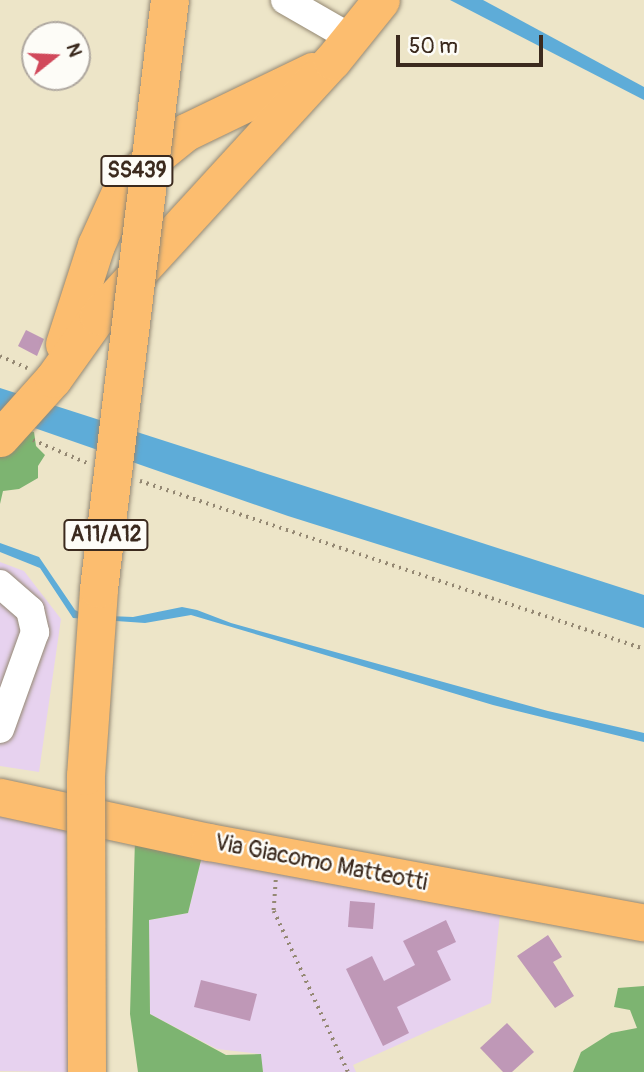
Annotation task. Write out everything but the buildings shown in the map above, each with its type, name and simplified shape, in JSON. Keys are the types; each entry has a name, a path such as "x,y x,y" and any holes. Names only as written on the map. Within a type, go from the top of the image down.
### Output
{"highway":[{"name":"A11/A12","path":"87,1072 86,776 99,589 170,0"},
{"name":"A11/A12","path":"113,1072 111,773 125,590 194,0"}],"main road":[{"name":"SS439","path":"4,434 54,379 98,316 342,49 381,0"},
{"name":"SS439","path":"54,379 96,245 125,181 186,132 342,49"},
{"name":"Via Giacomo Matteotti","path":"0,797 278,855 644,923"}],"street":[{"path":"285,0 342,49"},
{"path":"0,584 30,610 35,632 9,673 0,729"}],"path":[{"path":"4,434 91,465"},
{"path":"130,478 644,649"},
{"path":"278,855 274,911 348,1072"}],"shaded area":[{"path":"0,562 24,571 61,619 39,772 0,766"},
{"path":"0,812 66,824 68,1072 0,1071"},
{"path":"205,844 501,904 491,1003 353,1065 356,1072 263,1072 260,1054 217,1049 150,1014 149,920 188,913"}],"green space":[{"path":"26,430 34,432 36,446 45,455 38,466 38,478 19,489 3,491 0,504 0,450"},
{"path":"135,839 205,844 188,913 149,920 150,1014 226,1055 261,1054 263,1072 138,1072 130,1014"},
{"path":"644,986 644,1072 573,1072 581,1052 611,1033 637,1028 630,1010 614,1007 618,988"}],"water":[{"path":"450,0 483,0 644,87 644,100"},
{"path":"0,388 644,595 644,628 288,516 0,416"},
{"path":"0,543 39,557 75,610 85,615 133,617 182,607 197,610 231,623 548,711 644,733 644,742 493,705 191,615 145,623 73,618 40,568 0,552"}]}
